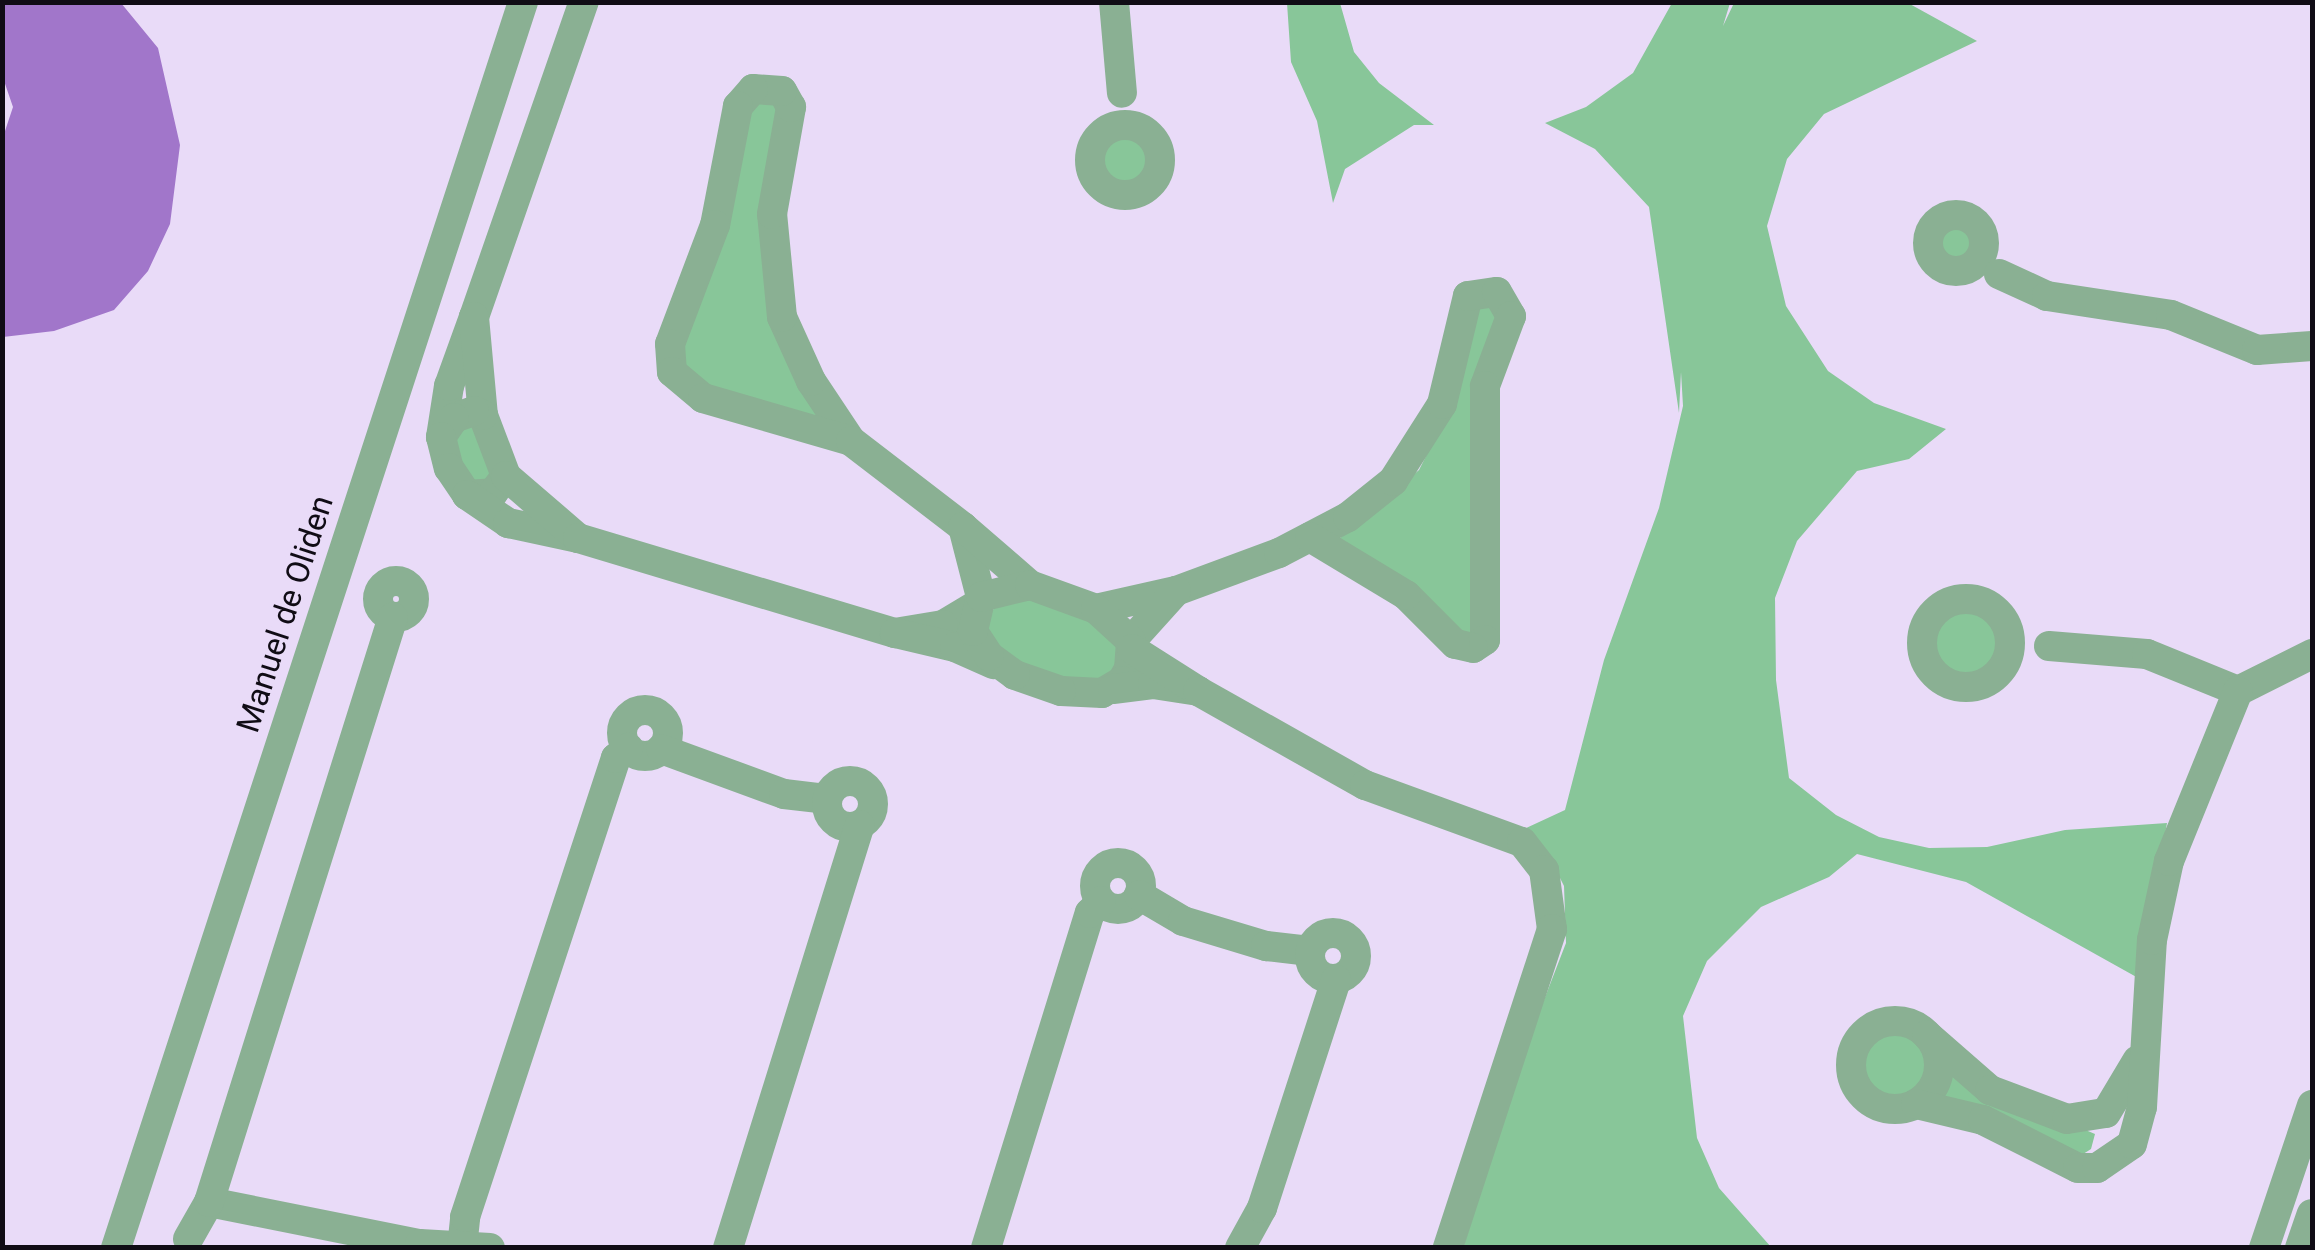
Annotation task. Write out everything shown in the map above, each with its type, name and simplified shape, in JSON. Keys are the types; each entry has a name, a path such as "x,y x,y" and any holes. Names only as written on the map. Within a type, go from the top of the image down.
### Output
{"street":[{"name":"Manuel de Oliden","path":"116,1248 523,2"},
{"path":"584,2 449,386 441,437 449,468 467,495 508,523 578,538 896,633 956,647 1060,691 1153,684 1198,691"},
{"path":"1114,2 1122,93 1161,160 1153,182 1132,195 1108,192 1092,174 1091,150 1106,130 1122,93"},
{"path":"851,441 704,398 677,381 669,365 675,327 715,225 738,106 752,90 782,91 791,107 772,214 782,317 811,381 851,441 963,527 1030,585 1096,609 1131,645 1198,691 1365,785 1522,842 1544,870 1552,929 1448,1248"},
{"path":"1106,130 1124,124 1143,129"},
{"path":"1975,257 1999,274 2047,296 2171,315 2257,350 2312,346"},
{"path":"1096,609 1176,591 1310,537 1372,501 1408,465 1446,393 1463,306 1477,291 1497,292 1511,316 1485,386 1486,640 1473,648 1454,644 1406,595 1310,537"},
{"path":"474,317 483,415 506,476 578,538"},
{"path":"441,437 462,413 483,415"},
{"path":"467,495 493,492 506,476"},
{"path":"963,527 977,602 972,631 1004,670"},
{"path":"896,633 943,626 977,602 1030,585"},
{"path":"1113,689 1130,669 1131,645 1176,591"},
{"path":"2049,646 2003,668 1979,686 1948,684 1926,664 1922,634 1938,608 1951,601 1981,602 2004,621 2049,646 2147,654 2238,692"},
{"path":"188,1245 209,1202 393,617"},
{"path":"2003,668 2010,645 2004,621"},
{"path":"2144,1044 2116,1103 2087,1120 2035,1111 2002,1096 1915,1026 1886,1022 1872,1028 1853,1050 1854,1080 1872,1103 1916,1104 1983,1120 2060,1162 2097,1168 2132,1144 2142,1107 2152,940 2168,861 2238,692 2312,654"},
{"path":"462,1247 465,1217 610,776 628,748 625,720 644,710 659,714 668,727 662,749"},
{"path":"628,748 648,756 662,749 784,794 826,799 842,782 864,785 874,806 860,825 728,1248"},
{"path":"986,1248 1090,913 1101,901 1098,873 1118,862 1138,873 1140,896 1183,921 1266,946 1310,951 1316,972 1336,980 1262,1208 1240,1248"},
{"path":"1916,1104 1938,1072 1927,1035"},
{"path":"2264,1248 2312,1105"},
{"path":"209,1202 407,1246 490,1248"},
{"path":"2300,1248 2312,1214"}],"green space":[{"path":"1287,3 1340,3 1354,52 1379,83 1434,125 1414,125 1345,169 1333,203 1317,121 1291,62"},
{"path":"1672,3 1730,3 1723,26 1734,3 1908,3 1977,41 1824,114 1787,159 1767,226 1786,306 1828,371 1874,403 1946,429 1909,459 1857,471 1797,541 1775,598 1776,680 1789,778 1836,815 1879,837 1929,848 1987,847 2065,830 2167,823 2140,979 1966,882 1857,854 1829,877 1761,907 1707,961 1683,1016 1697,1138 1719,1188 1771,1247 1463,1248 1525,1049 1566,943 1564,886 1546,850 1524,829 1565,810 1604,660 1659,508 1683,406 1681,372 1679,413 1649,207 1595,149 1545,123 1586,107 1633,73"},
{"path":"760,94 781,107 767,186 821,421 705,392 675,355 740,124"},
{"path":"1125,131 1145,140 1154,160 1145,180 1125,189 1105,180 1096,160 1105,140"},
{"path":"1956,221 1971,227 1977,242 1971,257 1956,263 1941,257 1935,242 1941,227"},
{"path":"1499,304 1470,638 1339,539 1419,470 1459,390 1470,310"},
{"path":"470,417 491,456 490,489 457,471 452,428"},
{"path":"1024,597 1092,615 1116,640 1116,671 1104,680 1052,682 991,645 987,619 998,602"},
{"path":"1966,608 1991,619 2002,644 1991,669 1966,680 1941,669 1930,644 1941,619"},
{"path":"1895,1030 1920,1041 1931,1066 1920,1091 1895,1102 1870,1091 1859,1066 1870,1041"},
{"path":"1951,1073 2095,1134 2091,1149 2080,1156 1935,1101"}],"shaded area":[{"path":"2,3 121,3 158,48 180,145 170,224 148,271 114,310 54,331 3,337 2,140 13,107 3,78"}]}
